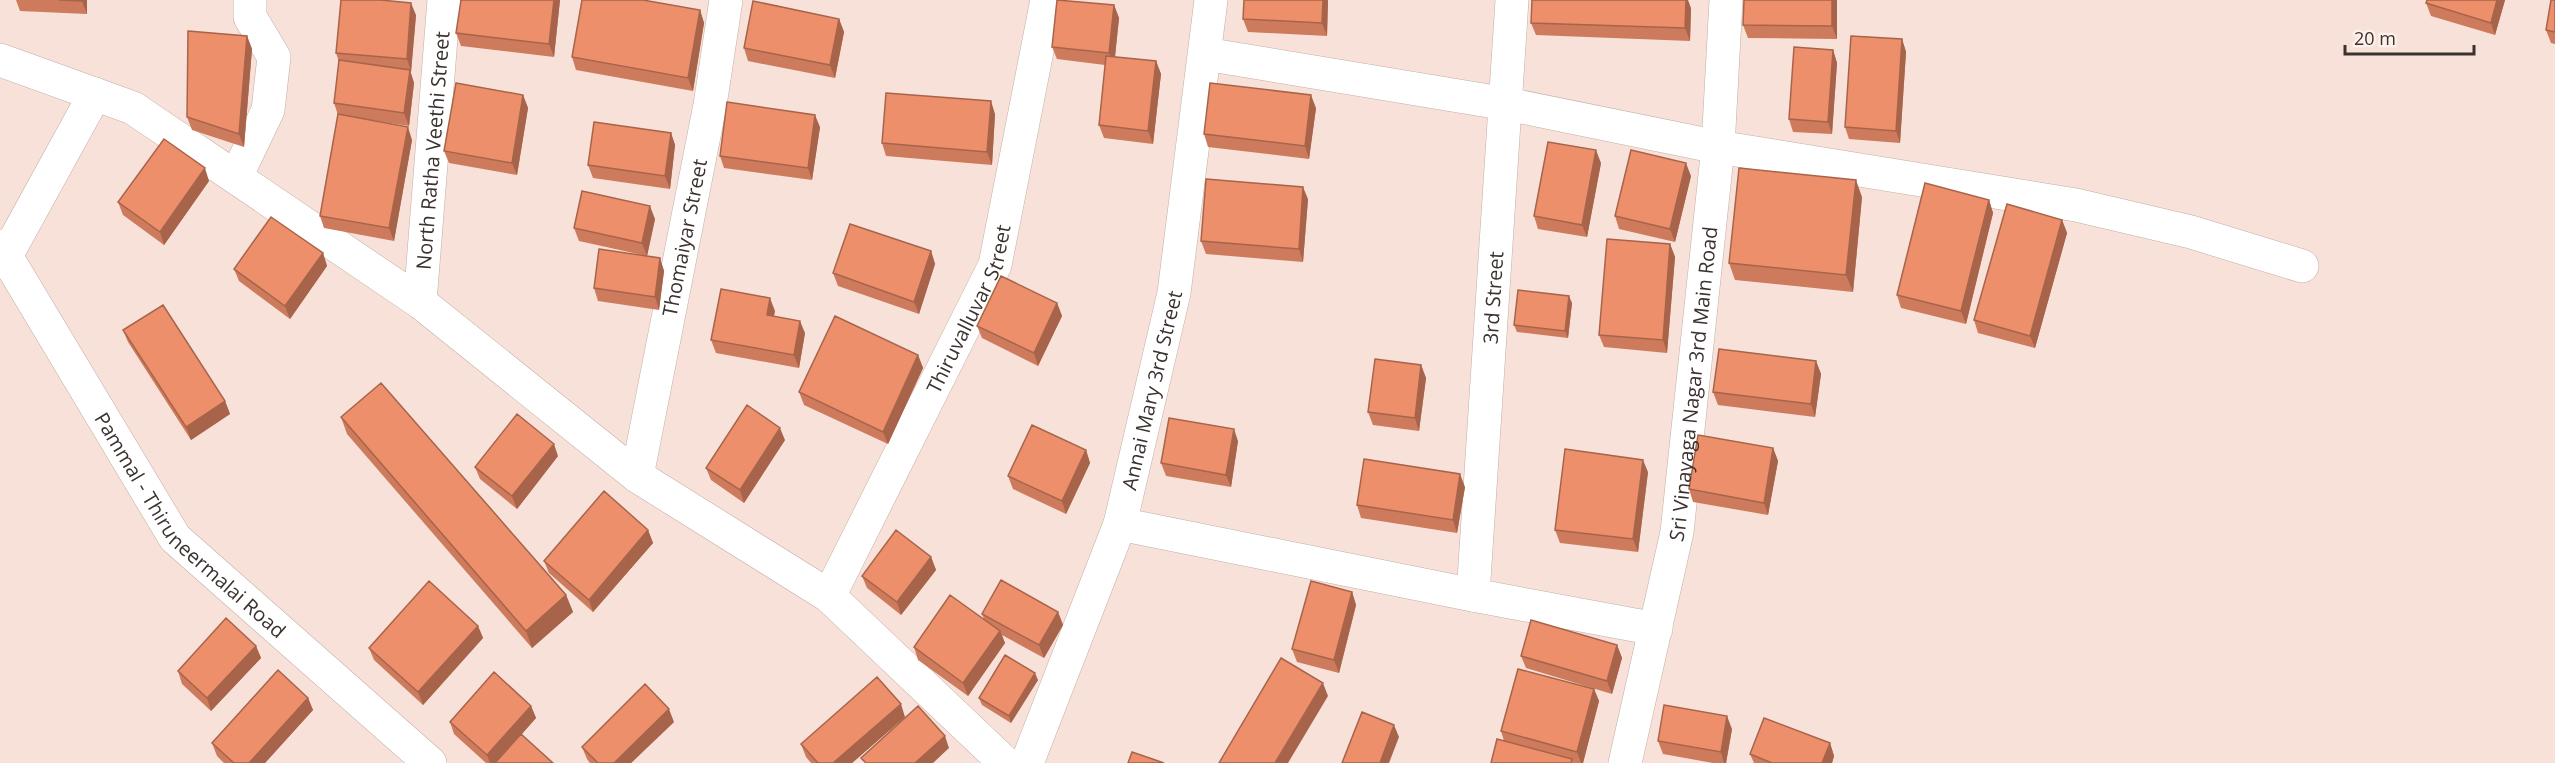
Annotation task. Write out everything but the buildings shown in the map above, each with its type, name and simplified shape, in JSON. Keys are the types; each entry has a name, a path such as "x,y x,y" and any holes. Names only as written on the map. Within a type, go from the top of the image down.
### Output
{"street":[{"path":"236,177 268,110 274,57 250,17 250,0"},
{"name":"North Ratha Veethi Street","path":"420,302 444,0"},
{"name":"Thomaiyar Street","path":"637,476 710,105 726,0"},
{"name":"Thiruvalluvar Street","path":"829,596 995,265 1047,0"},
{"name":"Annai Mary 3rd Street","path":"1027,763 1120,524 1174,293 1212,0"},
{"name":"3rd Street","path":"1473,595 1507,104 1512,0"},
{"name":"Sri Vinayaga Nagar 3rd Main Road","path":"1625,763 1677,532 1718,147 1726,0"},
{"path":"1204,54 1507,104 1718,147 2076,205 2191,232 2302,266"},
{"path":"0,60 133,108 420,302 637,476 829,596 1005,763"},
{"path":"3,251 95,94"},
{"name":"Pammal - Thiruneermalai Road","path":"3,251 175,538 429,763"},
{"path":"1120,524 1473,595 1656,629"}]}
